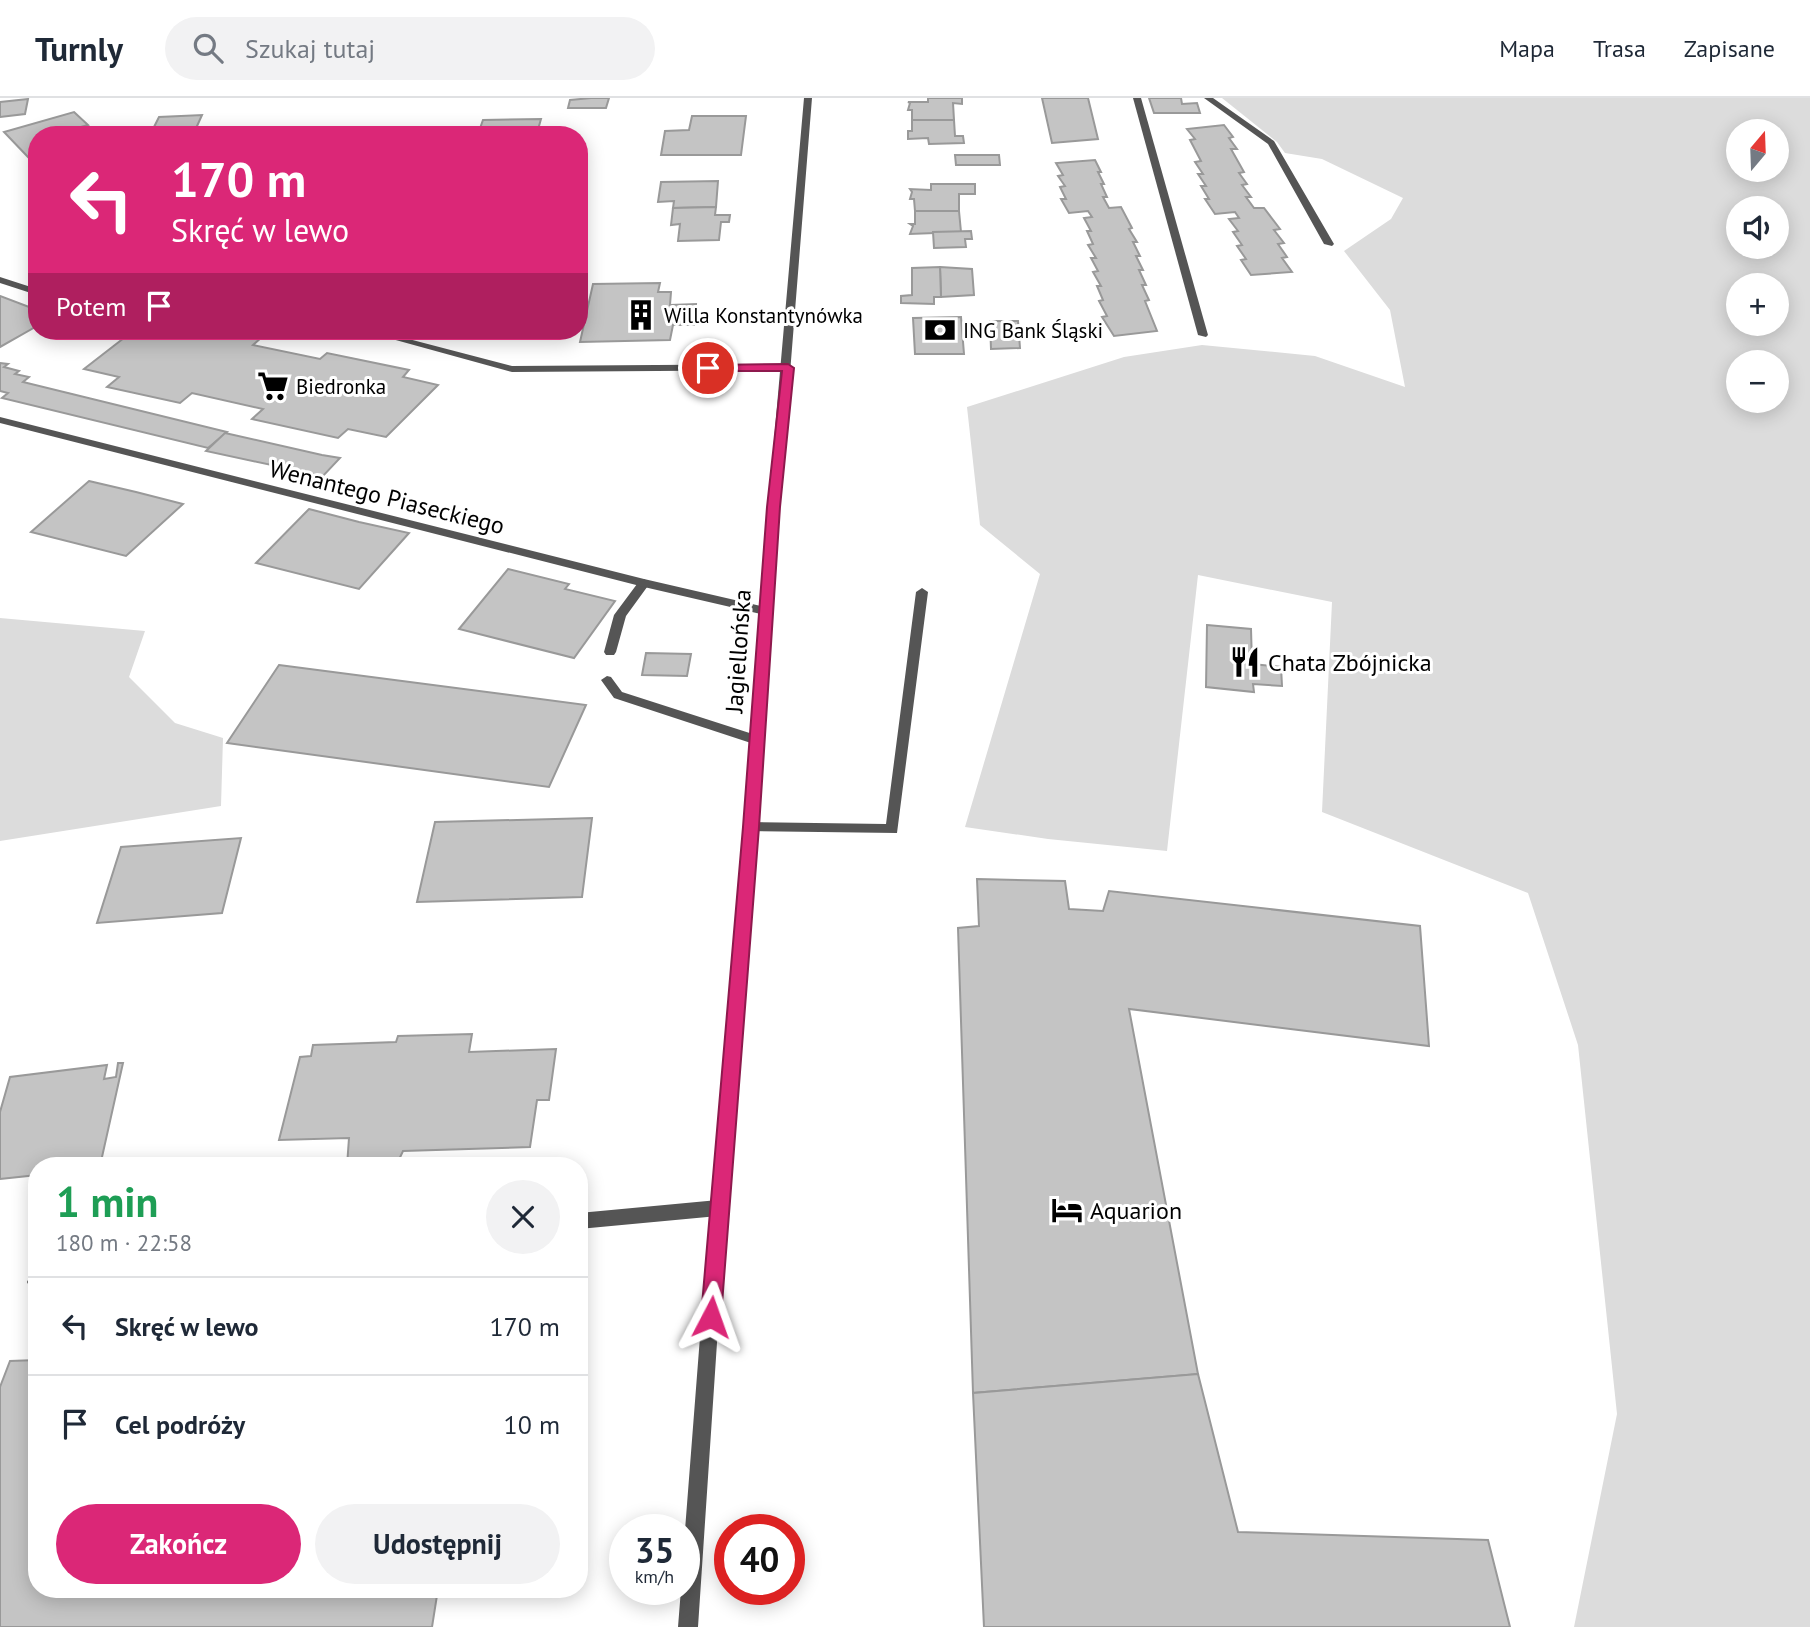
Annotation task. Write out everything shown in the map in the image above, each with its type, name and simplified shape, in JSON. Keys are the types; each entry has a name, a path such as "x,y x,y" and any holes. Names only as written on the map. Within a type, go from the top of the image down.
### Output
{"street":[{"name":"Jagiellońska","path":"688,1627 718,1208 751,827 765,611 788,368 808,98"},
{"path":"1137,98 1203,335"},
{"path":"1208,98 1271,143 1329,244"},
{"path":"0,279 28,289"},
{"path":"402,340 512,369 788,368"},
{"name":"Wenantego Piaseckiego","path":"0,420 644,583 765,611"},
{"path":"610,652 620,615 644,583"},
{"path":"751,827 892,829 922,592"},
{"path":"607,680 618,695 757,740"},
{"path":"588,1220 718,1208"}],"shaded area":[{"path":"1222,98 1810,98 1810,1627 1574,1627 1617,1414 1578,1045 1528,893 1322,812 1332,602 1198,575 1167,851 1048,839 965,827 1040,574 980,525 967,407 1124,357 1202,345 1315,356 1405,387 1390,310 1344,251 1391,219 1403,198 1322,159 1285,153 1277,142"},
{"path":"0,618 145,631 129,677 175,723 223,738 221,806 0,841"}],"building":[{"path":"609,98 606,108 568,108 570,100"},
{"path":"928,98 962,98 962,104 953,103 954,120 912,120 912,110 908,110 908,102 928,102"},
{"path":"1042,98 1088,98 1098,139 1052,143"},
{"path":"1149,98 1181,98 1182,104 1197,103 1200,113 1154,113"},
{"path":"28,99 25,114 0,117 0,102"},
{"path":"74,112 88,125 28,126 28,157 4,132"},
{"path":"202,115 197,126 154,126 159,117"},
{"path":"692,116 746,116 741,155 661,155 665,131 689,130"},
{"path":"541,119 539,126 481,126 483,120"},
{"path":"912,120 954,120 955,136 963,136 964,143 929,144 928,138 908,139 908,131 912,131"},
{"path":"1224,125 1233,137 1229,138 1237,149 1231,149 1244,172 1239,173 1247,184 1242,185 1251,197 1246,197 1254,208 1264,208 1280,229 1274,230 1284,243 1278,244 1287,257 1282,258 1292,272 1251,275 1241,260 1246,259 1237,246 1242,245 1233,232 1238,231 1229,219 1239,218 1235,212 1215,214 1205,199 1209,199 1201,186 1206,186 1198,174 1203,174 1195,162 1201,161 1190,140 1195,139 1187,129"},
{"path":"955,155 999,155 1000,165 956,165"},
{"path":"1095,160 1107,197 1103,197 1109,208 1121,207 1132,228 1129,229 1137,242 1133,242 1140,256 1136,256 1143,270 1139,270 1146,285 1142,285 1149,300 1145,301 1157,331 1114,336 1102,317 1107,316 1099,301 1103,300 1097,286 1101,286 1093,272 1098,271 1091,258 1096,258 1088,245 1093,244 1087,231 1091,231 1084,218 1092,217 1088,211 1069,213 1061,199 1066,199 1060,187 1065,186 1058,176 1063,175 1056,163"},
{"path":"718,181 716,207 673,208 674,201 658,202 661,182"},
{"path":"931,184 975,184 975,194 959,194 959,211 915,211 914,199 910,199 910,189 931,190"},
{"path":"716,207 715,215 730,215 729,222 721,222 719,240 678,241 680,224 671,225 673,208"},
{"path":"915,211 959,211 961,232 910,234 913,226 910,224 915,224"},
{"path":"971,231 972,239 965,239 966,247 934,248 933,232"},
{"path":"940,267 972,269 974,295 941,297"},
{"path":"940,267 941,297 934,297 934,304 901,303 901,296 912,295 912,268"},
{"name":"Willa Konstantynówka","path":"660,283 658,292 671,292 670,305 696,304 694,325 673,325 670,340 580,342 588,340 588,306 593,284"},
{"path":"0,296 28,307 28,331 0,347"},
{"path":"961,317 964,354 915,354 913,318"},
{"path":"990,321 1018,321 1020,348 991,349"},
{"name":"Biedronka","path":"121,340 259,340 253,345 320,359 327,353 409,370 403,377 438,385 386,437 348,429 338,438 252,419 263,409 192,393 180,403 107,387 119,377 84,369"},
{"path":"0,363 8,364 4,367 19,371 15,374 29,377 23,382 227,432 208,448 2,398 8,393 0,391"},
{"path":"225,433 340,458 323,476 206,451"},
{"path":"89,481 183,504 126,556 31,532"},
{"path":"309,509 409,533 359,589 256,563"},
{"path":"508,569 569,584 565,589 615,601 574,658 459,629"},
{"path":"1207,625 1251,629 1252,664 1281,667 1282,686 1253,684 1254,692 1206,687"},
{"path":"646,653 691,654 687,676 642,675"},
{"path":"279,665 586,705 549,787 227,743"},
{"path":"592,818 582,897 417,902 435,822"},
{"path":"241,838 222,913 97,923 121,847"},
{"name":"Aquarion","path":"977,879 1065,881 1069,909 1103,911 1109,891 1420,926 1429,1046 1129,1009 1198,1374 973,1393 958,928 979,926"},
{"path":"472,1034 469,1052 556,1049 549,1100 537,1100 530,1147 403,1151 400,1157 348,1157 349,1138 279,1140 300,1057 311,1056 313,1045 396,1042 398,1036"},
{"path":"118,1063 123,1063 102,1157 28,1157 28,1176 0,1179 0,1112 10,1077 107,1065 104,1079 116,1077"},
{"path":"28,1360 28,1598 437,1598 432,1627 0,1627 0,1387 10,1361"},
{"path":"1198,1374 1238,1532 1488,1540 1510,1627 984,1627 973,1393"}],"place":[{"name":"Willa Konstantynówka","path":"641,315"},
{"name":"ING Bank Śląski","path":"940,330"},
{"name":"Biedronka","path":"273,386"},
{"name":"Chata Zbójnicka","path":"1245,662"},
{"name":"Aquarion","path":"1067,1210"}],"route":[{"path":"708,368 788,368 765,611 751,827 711,1317"}]}
